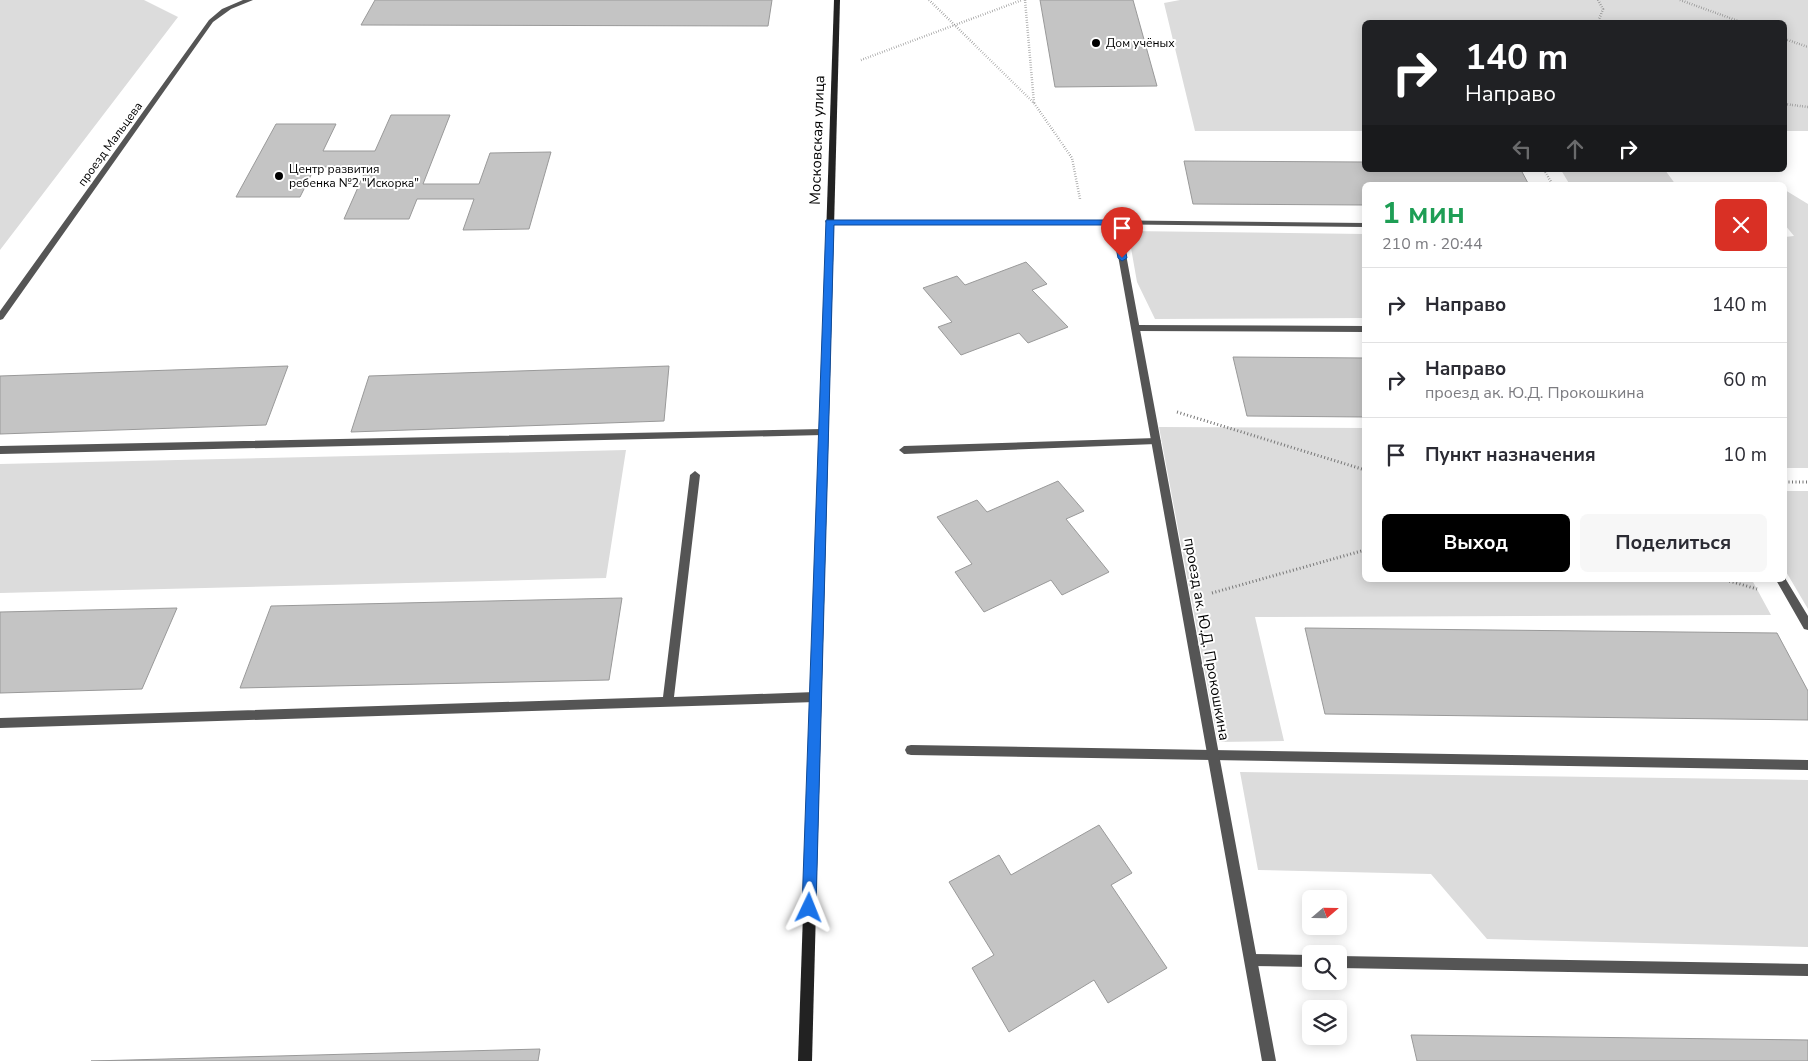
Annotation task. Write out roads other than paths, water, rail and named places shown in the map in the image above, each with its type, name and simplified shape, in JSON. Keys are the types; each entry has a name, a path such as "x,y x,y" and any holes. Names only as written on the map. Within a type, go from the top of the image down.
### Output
{"street":[{"name":"проезд Мальцева","path":"0,317 211,21 218,13 228,7 250,0"},
{"name":"Московская улица","path":"805,1061 837,0"},
{"path":"830,222 1116,222 1362,225"},
{"name":"проезд ак. Ю.Д. Прокошкина","path":"1116,222 1269,1061"},
{"path":"1135,328 1362,329"},
{"path":"0,450 823,432"},
{"path":"904,450 1156,440"},
{"path":"668,702 695,475"},
{"path":"1782,582 1808,626"},
{"path":"0,723 815,697"},
{"path":"911,750 1808,765"},
{"path":"1251,960 1302,962"},
{"path":"1347,962 1808,970"}],"place":[{"name":"Дом учёных","path":"1096,43"},
{"name":"Центр развития ребенка №2 \"Искорка\"","path":"279,176"}]}
